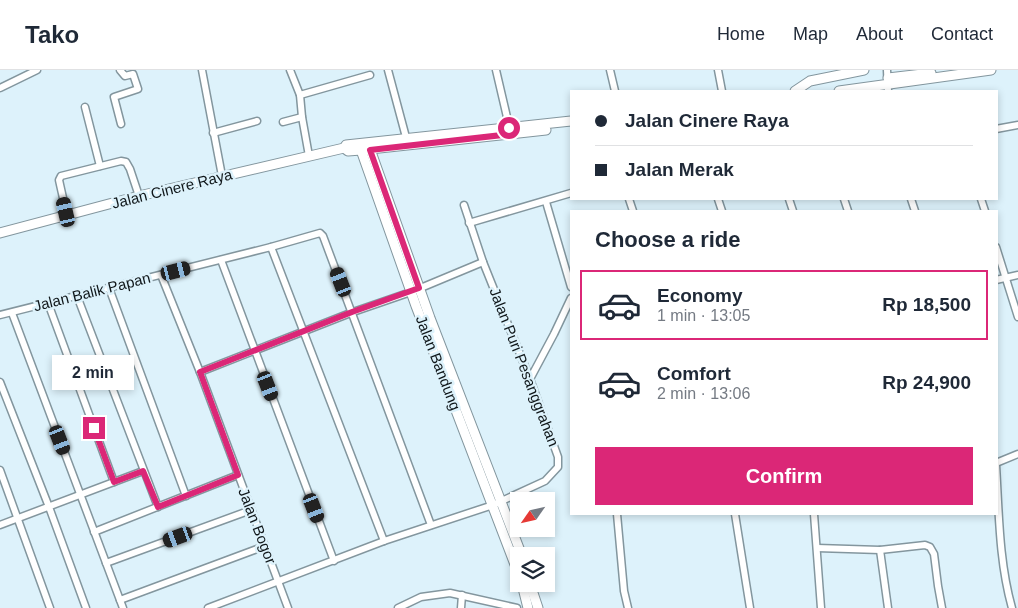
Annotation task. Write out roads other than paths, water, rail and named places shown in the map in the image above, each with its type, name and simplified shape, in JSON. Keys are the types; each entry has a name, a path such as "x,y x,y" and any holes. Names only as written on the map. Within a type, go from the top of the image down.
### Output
{"main road":[{"path":"796,90 810,81 864,70"},
{"path":"843,90 951,70"},
{"path":"888,81 991,70"},
{"name":"Jalan Cinere Raya","path":"510,131 570,121"},
{"name":"Jalan Cinere Raya","path":"0,233 138,195 344,148 346,144 408,142 570,126"},
{"name":"Jalan Cinere Raya","path":"344,148 348,152 408,142"},
{"name":"Jalan Bandung","path":"365,150 415,290 498,503 518,547"},
{"name":"Jalan Bandung","path":"498,503 511,547"},
{"path":"524,592 528,608"},
{"path":"533,592 538,608"}],"street":[{"path":"0,88 37,70"},
{"path":"120,70 125,76 133,74 138,89 114,97 121,124"},
{"path":"202,70 222,176"},
{"path":"290,70 300,96 309,156"},
{"path":"388,70 408,142"},
{"path":"496,70 510,131"},
{"path":"610,70 615,90"},
{"path":"718,70 722,90"},
{"path":"300,96 370,75"},
{"path":"85,107 100,166"},
{"path":"283,122 302,117"},
{"path":"213,132 257,122"},
{"path":"998,129 1018,125"},
{"path":"67,216 61,176 121,161 126,162 130,168 138,195"},
{"path":"469,222 570,194"},
{"path":"546,202 570,284"},
{"name":"Jalan Puri Pesanggrahan","path":"464,206 483,262 530,378 558,456 558,467 545,481 498,503"},
{"name":"Jalan Balik Papan","path":"0,316 271,247 317,233 322,234 352,312"},
{"path":"271,247 384,541"},
{"path":"998,253 1018,317"},
{"path":"221,260 334,560"},
{"path":"200,372 483,262"},
{"name":"Jalan Bogor","path":"161,275 200,372 288,608"},
{"path":"998,280 1018,275"},
{"path":"109,288 186,496"},
{"path":"77,296 158,507"},
{"path":"530,378 570,300"},
{"path":"48,304 114,482"},
{"path":"12,312 123,608"},
{"path":"352,312 431,525"},
{"path":"0,382 49,506 86,608"},
{"path":"998,463 1018,454"},
{"path":"0,470 50,608"},
{"path":"0,525 143,471"},
{"path":"94,532 238,475"},
{"path":"998,493 1005,575 1012,608"},
{"path":"208,608 384,541 498,503"},
{"path":"106,563 251,510"},
{"path":"616,515 624,591 628,608"},
{"path":"735,515 750,608"},
{"path":"814,515 821,608"},
{"path":"817,548 880,550 925,545 930,547 934,554 942,608"},
{"path":"120,600 264,546"},
{"path":"880,550 888,608"},
{"path":"398,608 421,597 450,593 517,608"},
{"path":"461,608 462,595"}]}
